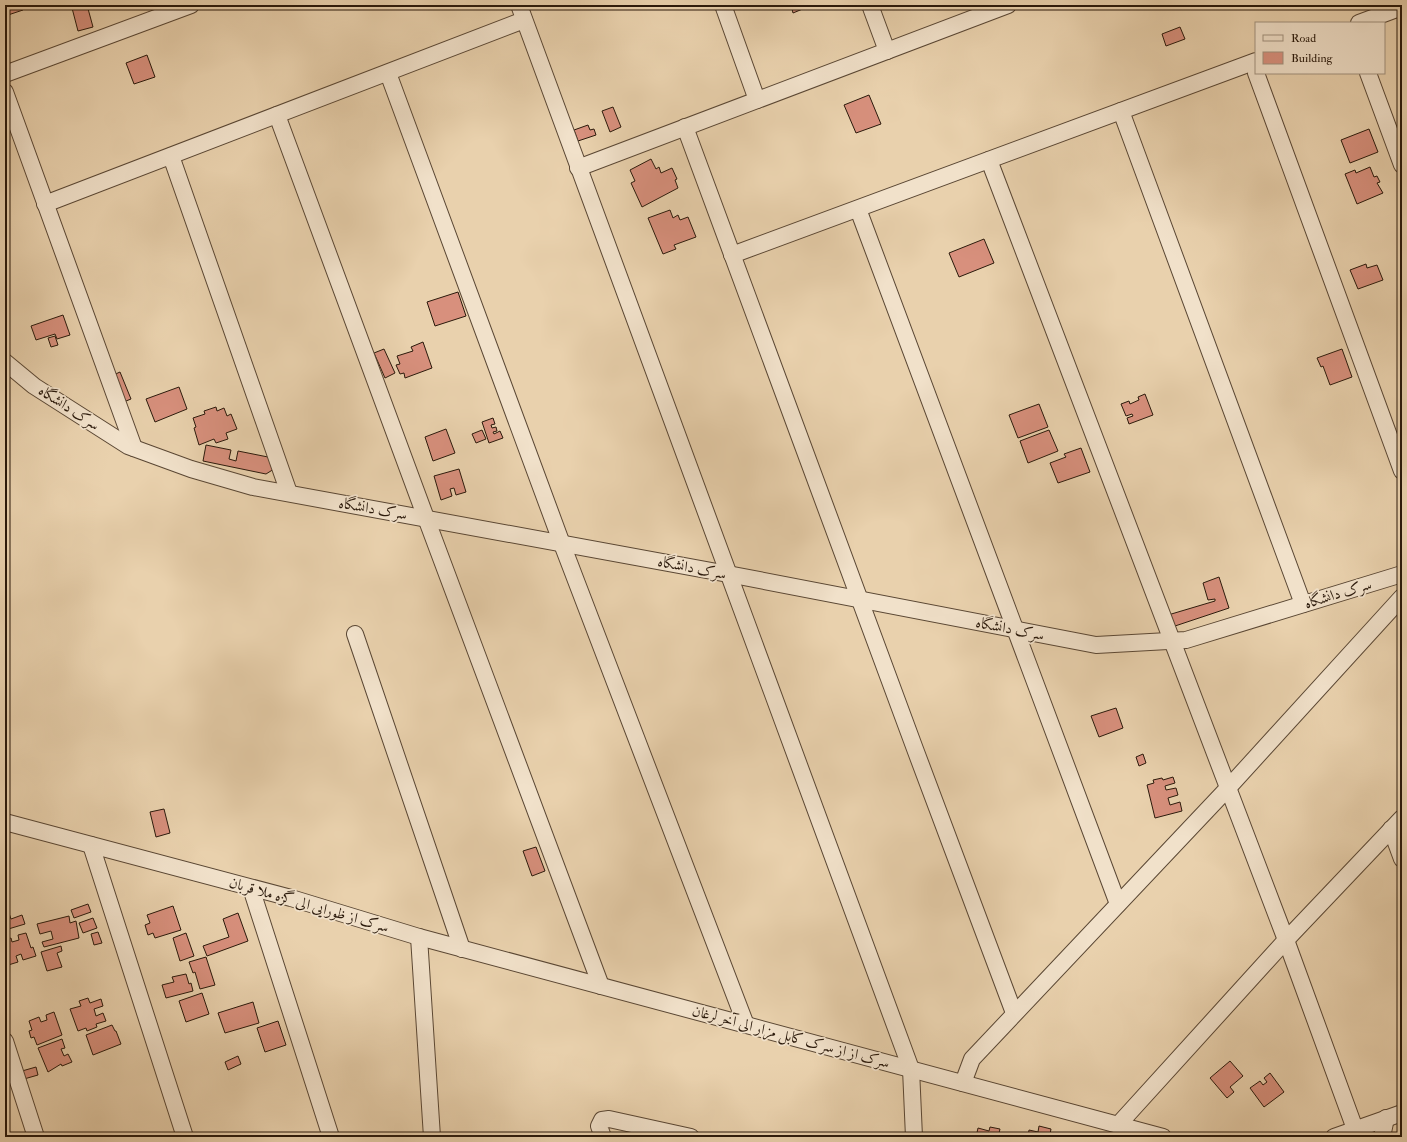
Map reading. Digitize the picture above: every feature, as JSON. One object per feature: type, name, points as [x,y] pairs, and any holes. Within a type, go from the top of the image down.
[{"type":"street","points":[[5,74],[191,5]]},
{"type":"street","points":[[519,5],[911,1069],[914,1137]]},
{"type":"street","points":[[723,5],[757,100]]},
{"type":"street","points":[[870,5],[887,51]]},
{"type":"street","points":[[578,168],[1008,5]]},
{"type":"street","points":[[1362,22],[1402,7]]},
{"type":"street","points":[[46,204],[524,20]]},
{"type":"street","points":[[732,255],[1121,111],[1255,67]]},
{"type":"street","points":[[388,73],[562,544],[746,1025]]},
{"type":"street","points":[[1258,74],[1402,471]]},
{"type":"street","points":[[1368,74],[1402,164]]},
{"type":"street","points":[[5,92],[134,448]]},
{"type":"street","points":[[1121,111],[1304,604]]},
{"type":"street","points":[[277,115],[601,986]]},
{"type":"street","points":[[685,127],[859,600],[1014,1013]]},
{"type":"street","points":[[171,156],[289,493]]},
{"type":"street","points":[[989,160],[1286,940],[1355,1130]]},
{"type":"street","points":[[858,208],[1118,904]]},
{"type":"street","name":"سرک دانشگاه","points":[[5,362],[34,386],[128,446],[191,470],[253,487],[728,574],[1096,645],[1186,640],[1402,574]]},
{"type":"street","points":[[963,1083],[972,1059],[1228,788],[1402,597]]},
{"type":"street","points":[[355,634],[462,949]]},
{"type":"street","name":"سرک از ظورایی الی گزه ملا قربان","points":[[5,822],[291,898],[419,937]]},
{"type":"street","points":[[1118,1125],[1286,940],[1397,823]]},
{"type":"street","points":[[1397,823],[1402,858]]},
{"type":"street","points":[[91,845],[185,1137]]},
{"type":"street","points":[[251,888],[330,1137]]},
{"type":"street","points":[[419,937],[430,1136]]},
{"type":"street","name":"سرک از از سرک کابل مزار الی آخر لرغان","points":[[419,937],[1163,1137]]},
{"type":"street","points":[[5,1042],[36,1137]]},
{"type":"street","points":[[1334,1137],[1402,1113]]},
{"type":"street","points":[[603,1137],[599,1126],[602,1120],[609,1118],[691,1137]]},
{"type":"street","points":[[1382,1137],[1386,1118]]},
{"type":"building","points":[[5,5],[21,5],[23,10],[5,16]]},
{"type":"building","points":[[87,5],[93,27],[78,31],[72,8]]},
{"type":"building","points":[[791,5],[804,5],[805,8],[793,13]]},
{"type":"building","points":[[1180,27],[1185,39],[1166,46],[1162,34]]},
{"type":"building","points":[[147,55],[155,77],[134,84],[126,63]]},
{"type":"building","points":[[869,95],[881,124],[856,133],[844,105]]},
{"type":"building","points":[[613,107],[621,127],[610,132],[602,111]]},
{"type":"building","points":[[588,125],[590,130],[594,129],[596,135],[578,141],[574,130]]},
{"type":"building","points":[[1369,129],[1378,152],[1350,163],[1341,140]]},
{"type":"building","points":[[651,159],[656,169],[659,167],[661,173],[672,168],[677,179],[675,180],[678,188],[642,207],[631,183],[635,181],[630,170]]},
{"type":"building","points":[[1370,167],[1374,177],[1377,176],[1380,182],[1377,183],[1383,193],[1357,204],[1345,174],[1355,170],[1356,173]]},
{"type":"building","points":[[670,210],[673,218],[678,215],[680,220],[688,217],[696,237],[674,245],[676,249],[663,254],[648,218]]},
{"type":"building","points":[[984,239],[994,263],[959,277],[949,253]]},
{"type":"building","points":[[1366,264],[1367,268],[1377,265],[1383,280],[1358,289],[1350,270]]},
{"type":"building","points":[[458,292],[466,316],[435,326],[427,302]]},
{"type":"building","points":[[63,315],[70,335],[57,339],[55,334],[36,340],[31,326]]},
{"type":"building","points":[[55,336],[58,345],[51,347],[48,338]]},
{"type":"building","points":[[423,342],[432,368],[405,378],[404,373],[400,374],[396,365],[400,364],[397,356],[413,351],[411,347]]},
{"type":"building","points":[[384,349],[395,373],[385,378],[374,353]]},
{"type":"building","points":[[1342,349],[1352,377],[1330,385],[1323,366],[1321,367],[1317,358]]},
{"type":"building","points":[[120,372],[131,399],[121,403],[109,377]]},
{"type":"building","points":[[179,387],[187,409],[155,422],[146,399]]},
{"type":"building","points":[[1145,394],[1153,415],[1129,424],[1127,418],[1133,416],[1132,414],[1126,416],[1121,404],[1129,401],[1130,404],[1139,400],[1138,397]]},
{"type":"building","points":[[1039,404],[1048,427],[1018,438],[1009,415]]},
{"type":"building","points":[[216,407],[217,411],[224,408],[227,416],[231,414],[237,429],[226,433],[228,439],[216,443],[214,439],[199,445],[193,418],[205,414],[204,411]]},
{"type":"building","points":[[493,418],[495,424],[491,425],[492,428],[496,427],[497,431],[493,432],[494,434],[500,431],[503,438],[489,443],[482,422]]},
{"type":"building","points":[[446,429],[455,453],[433,461],[425,437]]},
{"type":"building","points":[[482,430],[486,439],[476,443],[472,434]]},
{"type":"building","points":[[1049,430],[1058,451],[1028,463],[1020,441]]},
{"type":"building","points":[[206,445],[231,450],[229,459],[236,461],[238,451],[268,457],[274,469],[266,474],[203,461]]},
{"type":"building","points":[[1081,448],[1090,472],[1058,483],[1050,463],[1066,457],[1064,454]]},
{"type":"building","points":[[459,469],[466,492],[456,495],[454,488],[450,489],[452,496],[441,500],[434,476]]},
{"type":"building","points":[[1219,577],[1229,608],[1172,627],[1168,615],[1215,601],[1215,599],[1208,600],[1203,583]]},
{"type":"building","points":[[1116,708],[1123,728],[1099,737],[1091,716]]},
{"type":"building","points":[[1143,754],[1146,763],[1139,766],[1136,757]]},
{"type":"building","points":[[1173,777],[1175,783],[1165,786],[1166,790],[1176,788],[1178,795],[1168,798],[1170,805],[1180,802],[1182,811],[1155,818],[1147,785],[1154,783],[1153,780],[1162,778],[1163,780]]},
{"type":"building","points":[[164,809],[170,833],[156,837],[150,812]]},
{"type":"building","points":[[536,847],[545,871],[532,876],[523,851]]},
{"type":"building","points":[[88,904],[91,912],[74,918],[71,910]]},
{"type":"building","points":[[173,906],[181,930],[155,938],[153,933],[148,935],[145,925],[150,923],[147,915]]},
{"type":"building","points":[[7,907],[11,919],[22,915],[25,924],[5,930],[5,908]]},
{"type":"building","points":[[238,913],[248,941],[207,956],[203,946],[229,937],[223,919]]},
{"type":"building","points":[[69,916],[70,923],[76,921],[79,938],[44,947],[42,942],[53,939],[51,931],[40,934],[37,924]]},
{"type":"building","points":[[93,918],[97,928],[83,933],[79,923]]},
{"type":"building","points":[[98,932],[102,943],[94,945],[91,934]]},
{"type":"building","points":[[26,933],[31,948],[33,947],[36,956],[23,960],[21,954],[16,956],[18,962],[5,966],[5,940],[11,938],[12,942],[19,940],[18,935]]},
{"type":"building","points":[[186,933],[194,956],[180,961],[173,938]]},
{"type":"building","points":[[61,946],[62,951],[57,953],[62,967],[47,971],[41,952]]},
{"type":"building","points":[[206,957],[215,985],[200,989],[195,972],[193,973],[189,962]]},
{"type":"building","points":[[186,974],[193,991],[166,998],[162,985],[174,982],[172,977]]},
{"type":"building","points":[[202,993],[209,1014],[186,1022],[179,1001]]},
{"type":"building","points":[[88,998],[90,1003],[101,999],[103,1006],[94,1009],[96,1016],[103,1013],[106,1021],[96,1024],[97,1027],[87,1031],[86,1028],[78,1031],[70,1009],[81,1006],[79,1001]]},
{"type":"building","points":[[253,1002],[259,1023],[225,1033],[218,1013]]},
{"type":"building","points":[[54,1012],[62,1035],[37,1045],[34,1037],[31,1038],[29,1031],[32,1030],[29,1021],[39,1017],[41,1022],[47,1020],[46,1015]]},
{"type":"building","points":[[278,1021],[286,1045],[265,1052],[257,1028]]},
{"type":"building","points":[[112,1025],[121,1044],[93,1055],[86,1035]]},
{"type":"building","points":[[62,1039],[65,1048],[61,1049],[64,1056],[68,1054],[72,1062],[62,1066],[61,1064],[48,1072],[38,1048]]},
{"type":"building","points":[[238,1056],[241,1064],[228,1070],[225,1062]]},
{"type":"building","points":[[1230,1061],[1243,1076],[1230,1087],[1234,1092],[1227,1098],[1210,1078]]},
{"type":"building","points":[[36,1067],[38,1075],[24,1079],[22,1071]]},
{"type":"building","points":[[1270,1073],[1284,1092],[1264,1107],[1250,1088],[1260,1081],[1263,1085],[1267,1082],[1264,1078]]},
{"type":"building","points":[[1039,1126],[1051,1129],[1050,1134],[1057,1135],[1056,1137],[1028,1137],[1029,1130],[1038,1132]]},
{"type":"building","points":[[990,1127],[1000,1129],[999,1133],[1009,1137],[976,1137],[978,1128],[989,1131]]}]
